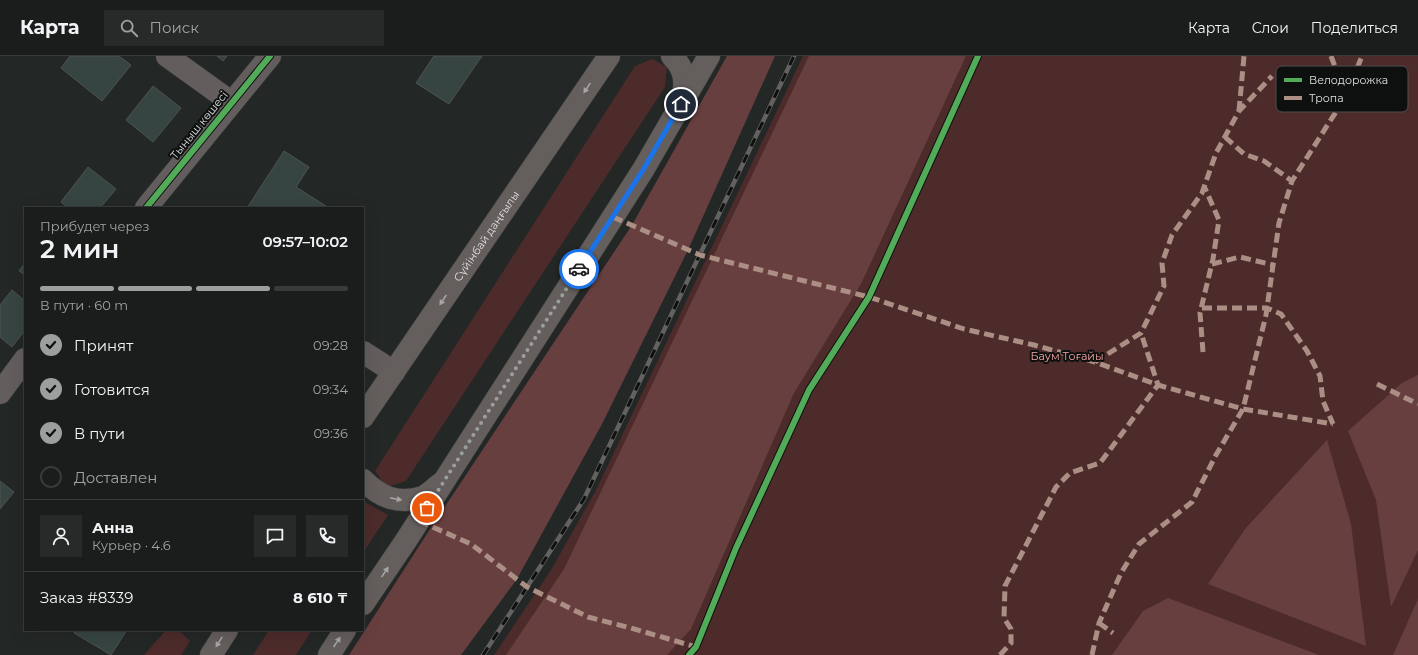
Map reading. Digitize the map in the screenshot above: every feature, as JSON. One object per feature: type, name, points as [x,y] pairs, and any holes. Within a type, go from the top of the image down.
[{"type":"main road","points":[[672,56],[679,63],[685,84],[681,104]]},
{"type":"main road","points":[[364,602],[643,170],[709,56]]},
{"type":"main road","name":"Сүйінбай даңғылы","points":[[364,416],[609,57]]},
{"type":"main road","points":[[364,481],[375,492],[399,501],[423,496],[443,482]]},
{"type":"main road","points":[[211,655],[226,631]]},
{"type":"main road","points":[[328,655],[345,631]]},
{"type":"street","points":[[167,56],[231,102]]},
{"type":"street","name":"Тыныш көшесі","points":[[147,207],[270,56]]},
{"type":"street","points":[[364,353],[394,372]]},
{"type":"street","points":[[0,393],[24,360]]},
{"type":"green space","name":"Баум Тоғайы","points":[[803,56],[1418,56],[1418,655],[494,655],[551,570],[596,490]]},
{"type":"green space","points":[[652,59],[667,67],[665,87],[406,481],[386,487],[375,471],[635,66]]},
{"type":"green space","points":[[364,502],[388,515],[364,551]]},
{"type":"green space","points":[[165,631],[179,631],[190,641],[181,655],[144,655]]},
{"type":"green space","points":[[268,631],[311,631],[296,655],[253,655]]},
{"type":"shaded area","points":[[727,56],[775,56],[688,250],[602,424],[517,579],[461,655],[349,655],[432,526],[632,225]]},
{"type":"shaded area","points":[[809,56],[966,56],[862,282],[794,393],[691,629],[667,655],[506,655],[564,569]]},
{"type":"shaded area","points":[[1418,375],[1418,550],[1391,607],[1376,500],[1348,431],[1402,383]]},
{"type":"shaded area","points":[[1327,440],[1351,524],[1366,646],[1208,584],[1245,529]]},
{"type":"shaded area","points":[[1168,598],[1319,655],[1112,655],[1143,611]]},
{"type":"shaded area","points":[[1418,599],[1418,655],[1393,655]]},
{"type":"building","points":[[70,56],[119,56],[131,65],[102,101],[61,68]]},
{"type":"building","points":[[217,56],[227,56],[223,61]]},
{"type":"building","points":[[434,56],[482,56],[449,104],[416,83]]},
{"type":"building","points":[[153,86],[181,108],[153,142],[126,120]]},
{"type":"building","points":[[284,151],[309,167],[296,187],[327,207],[248,207]]},
{"type":"building","points":[[88,167],[116,189],[101,207],[67,207],[61,202]]},
{"type":"building","points":[[24,264],[24,274],[19,271]]},
{"type":"building","points":[[12,290],[24,300],[24,331],[12,347],[0,337],[0,305]]},
{"type":"building","points":[[0,481],[14,492],[0,509]]},
{"type":"building","points":[[75,631],[126,631],[111,655],[74,633]]},
{"type":"railway","points":[[483,655],[584,499],[794,56]]},
{"type":"marked path","points":[[1239,111],[1244,56]]},
{"type":"marked path","points":[[1331,56],[1335,66]]},
{"type":"marked path","points":[[1358,66],[1362,56]]},
{"type":"marked path","points":[[1095,362],[1141,333],[1164,286],[1162,263],[1172,235],[1202,193],[1216,153],[1239,111],[1272,76]]},
{"type":"marked path","points":[[1092,655],[1099,623],[1121,573],[1139,544],[1192,502],[1216,455],[1243,409],[1266,315],[1279,223],[1292,181],[1336,112]]},
{"type":"marked path","points":[[1225,137],[1244,154],[1264,161],[1292,181]]},
{"type":"marked path","points":[[1203,352],[1200,313],[1213,259],[1219,220],[1204,186]]},
{"type":"marked path","points":[[613,217],[700,255],[869,297],[964,329],[1034,345],[1095,362],[1158,385],[1243,409],[1333,424]]},
{"type":"marked path","points":[[1212,264],[1240,257],[1273,265]]},
{"type":"marked path","points":[[1202,308],[1267,308],[1281,314],[1307,351],[1320,376],[1323,401],[1333,424]]},
{"type":"marked path","points":[[1000,655],[1011,643],[1011,629],[1004,618],[1005,586],[1056,487],[1070,473],[1100,463],[1158,385],[1141,333]]},
{"type":"marked path","points":[[1377,384],[1418,404]]},
{"type":"marked path","points":[[419,521],[471,544],[527,587],[588,617],[696,647]]},
{"type":"marked path","points":[[1099,623],[1113,633]]},
{"type":"cycle path","points":[[147,207],[270,56]]},
{"type":"cycle path","points":[[689,655],[696,647],[736,548],[809,390],[869,297],[978,56]]},
{"type":"way so far","points":[[427,508],[579,269]]},
{"type":"route","points":[[579,269],[643,170],[681,104]]}]
